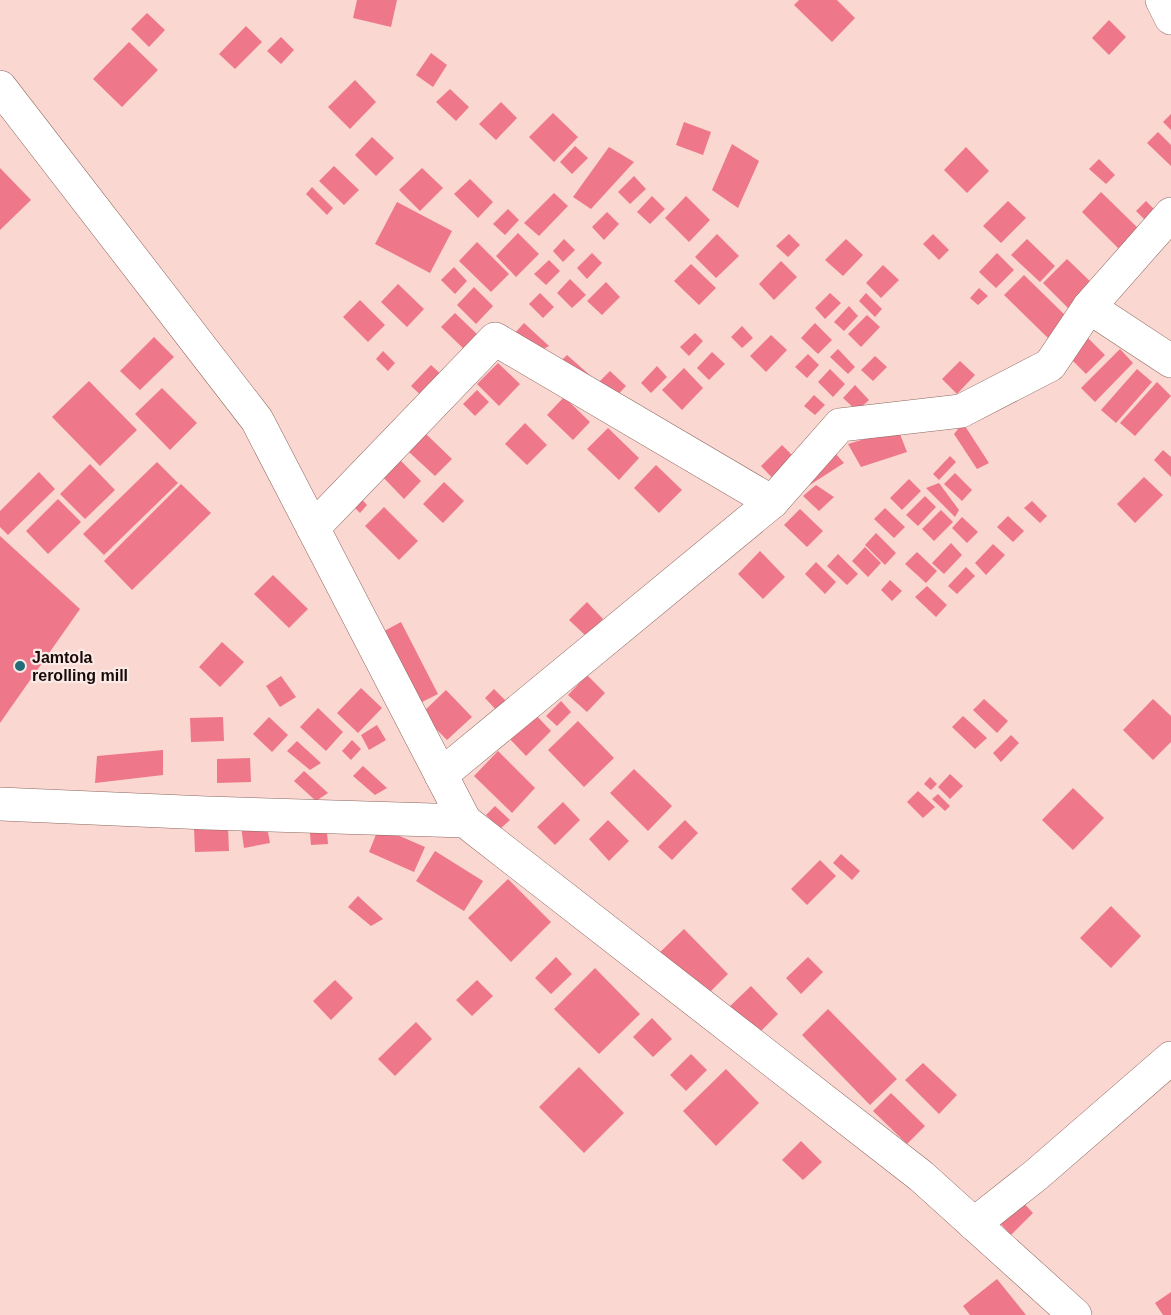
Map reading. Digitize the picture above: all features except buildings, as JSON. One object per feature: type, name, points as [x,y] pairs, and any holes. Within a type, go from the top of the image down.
[{"type":"street","points":[[1162,0],[1171,18]]},
{"type":"street","points":[[0,87],[256,420],[465,821],[921,1176],[1075,1315]]},
{"type":"street","points":[[441,775],[772,502],[840,425],[961,411],[1050,365],[1089,307],[1171,214]]},
{"type":"street","points":[[1089,307],[1171,361]]},
{"type":"street","points":[[313,528],[495,339],[772,502]]},
{"type":"street","points":[[0,804],[465,821]]},
{"type":"street","points":[[974,1224],[1036,1175],[1171,1058]]},
{"type":"place","name":"Jamtola rerolling mill","points":[[20,666]]}]
